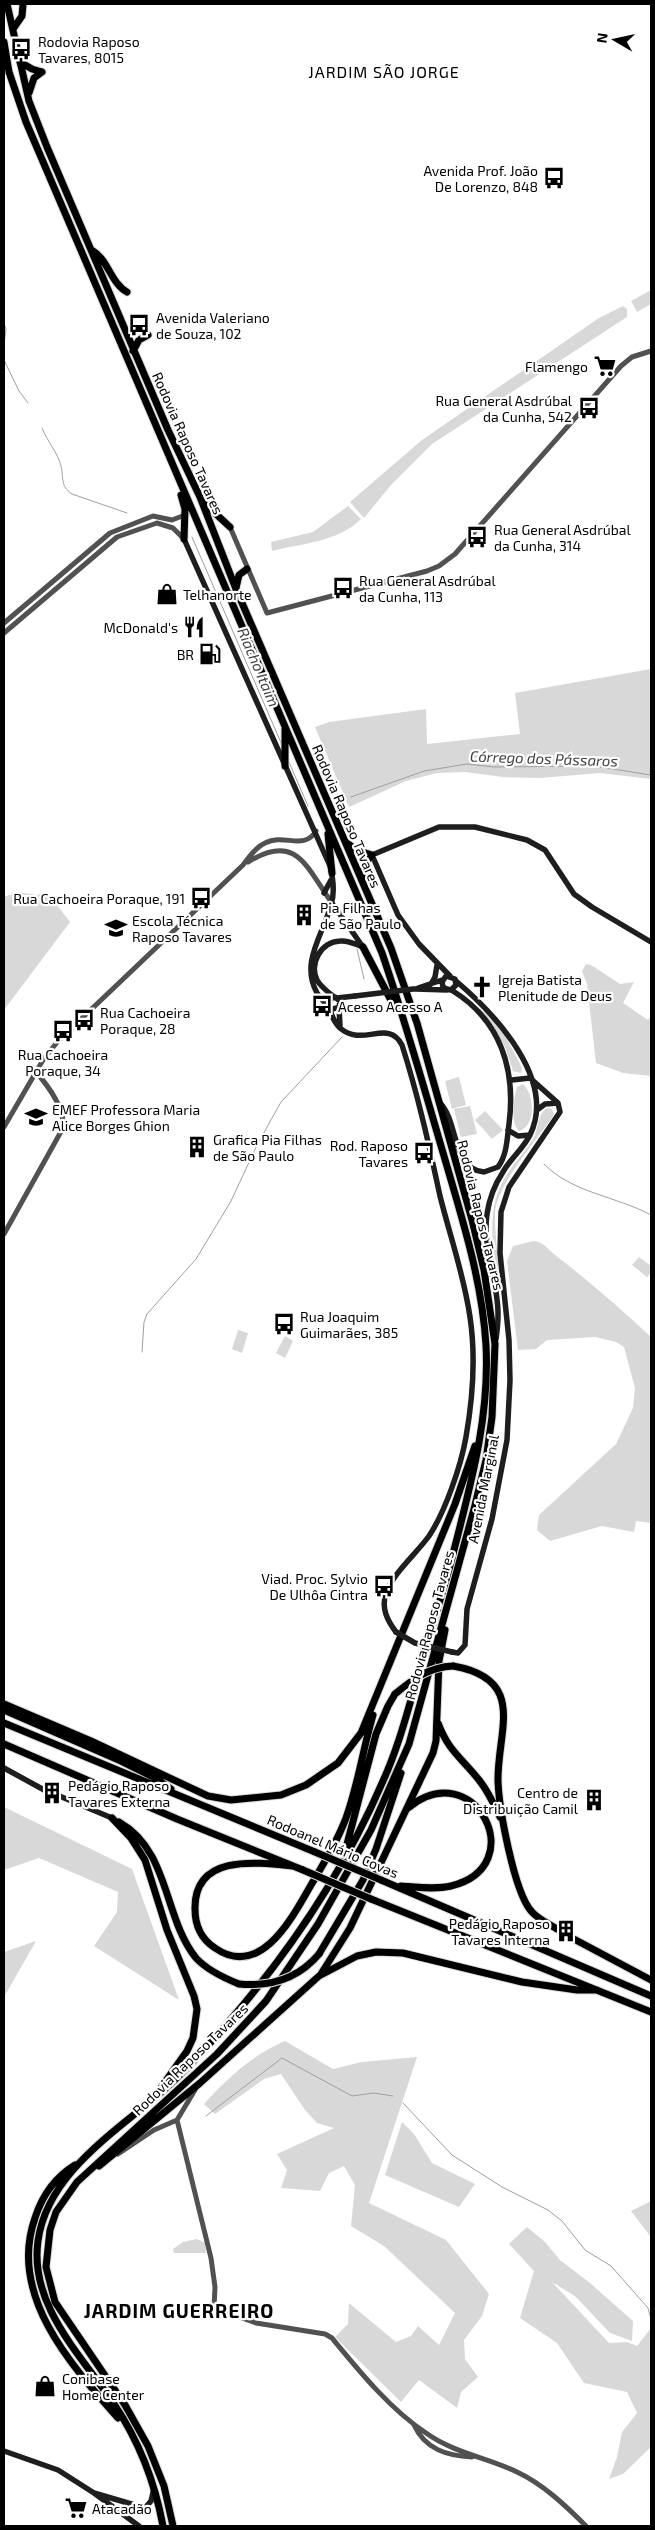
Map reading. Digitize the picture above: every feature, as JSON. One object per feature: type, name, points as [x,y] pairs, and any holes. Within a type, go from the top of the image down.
[{"type":"highway","name":"Rodovia Raposo Tavares","points":[[8,4],[29,101],[134,351],[200,497],[236,589],[399,971],[417,1023],[484,1270],[495,1344],[492,1417],[486,1460],[456,1576],[408,1744],[371,1830],[303,1948],[266,2001],[217,2054],[77,2182],[56,2212],[50,2230],[46,2253],[50,2288],[65,2320],[125,2405],[148,2446],[164,2486],[173,2526]]},
{"type":"highway","points":[[12,29],[22,16],[23,4]]},
{"type":"highway","name":"Rodovia Raposo Tavares","points":[[4,42],[9,72],[26,122],[382,953],[459,1207],[479,1287],[486,1346],[484,1417],[473,1477],[402,1732],[384,1780],[340,1865],[267,1976],[209,2044],[145,2106],[87,2156],[63,2182],[46,2210],[37,2242],[38,2279],[44,2299],[72,2347],[114,2405],[127,2427],[145,2462],[154,2487],[162,2526]]},
{"type":"highway","points":[[20,62],[42,72],[31,83],[29,101]]},
{"type":"highway","points":[[4,63],[9,72]]},
{"type":"highway","points":[[92,251],[98,255],[117,284],[127,292]]},
{"type":"highway","points":[[134,351],[139,340],[148,335]]},
{"type":"highway","points":[[178,476],[176,481],[184,502],[184,539]]},
{"type":"highway","points":[[200,497],[230,527]]},
{"type":"highway","points":[[236,589],[238,575],[247,569]]},
{"type":"highway","points":[[285,724],[285,766]]},
{"type":"highway","points":[[329,831],[332,875]]},
{"type":"highway","points":[[342,838],[356,850],[372,855],[364,867],[363,884]]},
{"type":"highway","points":[[363,947],[384,984],[405,1030]]},
{"type":"highway","points":[[4,1704],[91,1741],[208,1796],[231,1800],[281,1795],[295,1790],[326,1772],[350,1750],[361,1733],[382,1686],[410,1609],[455,1504],[484,1417]]},
{"type":"highway","points":[[319,1976],[350,1928],[433,1753],[437,1720],[436,1700],[439,1661],[456,1576]]},
{"type":"highway","points":[[340,1865],[353,1826],[376,1734],[395,1694],[426,1671],[440,1666],[472,1669],[486,1678],[496,1688],[502,1702],[505,1720],[498,1782],[504,1826],[517,1879],[527,1906],[537,1916],[557,1929]]},
{"type":"highway","points":[[293,1866],[250,1862],[222,1867],[212,1874],[202,1883],[197,1894],[195,1908],[199,1930],[204,1939],[218,1950],[245,1956],[273,1942],[288,1924],[339,1835],[353,1794],[382,1686]]},
{"type":"highway","points":[[4,1710],[157,1778],[177,1794]]},
{"type":"highway","points":[[437,1720],[446,1743],[478,1779],[491,1798],[504,1826]]},
{"type":"highway","name":"Rodoanel Mário Covas","points":[[4,1723],[394,1885],[651,1996]]},
{"type":"highway","points":[[4,1744],[177,1819],[651,2012]]},
{"type":"highway","points":[[112,1818],[140,1837],[151,1854],[181,1928],[197,1958],[210,1970],[239,1984],[271,1984],[289,1978],[305,1968],[319,1954],[363,1880],[396,1790],[408,1744]]},
{"type":"highway","points":[[394,1885],[431,1888],[459,1883],[478,1873],[491,1849],[490,1827],[478,1806],[466,1798],[442,1793],[431,1795],[415,1802],[406,1810]]},
{"type":"highway","points":[[112,1818],[131,1838],[145,1860],[197,2009],[193,2038],[187,2051],[176,2069],[145,2106]]},
{"type":"highway","points":[[572,1938],[651,1980]]},
{"type":"highway","points":[[77,2182],[104,2162],[200,2082],[319,1976],[357,1956],[386,1951],[417,1956],[522,1982],[577,1990],[597,1990]]},
{"type":"main road","points":[[184,539],[316,831],[332,875],[332,903],[309,970],[318,994],[329,1006],[335,1009],[337,1001]]},
{"type":"main road","points":[[495,1344],[498,1317],[489,1251],[488,1212],[503,1171],[530,1135],[536,1110],[530,1078],[511,1038],[419,944],[398,915],[372,855],[439,827],[475,827],[527,840],[545,850],[574,894],[592,907],[651,942]]},
{"type":"main road","points":[[324,893],[332,875]]},
{"type":"main road","points":[[332,903],[363,947]]},
{"type":"main road","points":[[341,1028],[337,1001],[320,984],[316,975],[316,961],[319,953],[329,943],[347,941],[363,947]]},
{"type":"main road","points":[[437,963],[443,979],[442,986],[462,998],[478,1012],[497,1037],[512,1080],[508,1130],[504,1154],[498,1167],[484,1172],[473,1170],[463,1159],[448,1114],[438,1102]]},
{"type":"main road","points":[[431,984],[435,977],[437,963]]},
{"type":"main road","points":[[341,1028],[332,1016],[329,1006],[330,999],[337,1001],[355,996],[414,989],[450,976]]},
{"type":"main road","points":[[414,989],[450,990],[455,986],[456,981]]},
{"type":"main road","points":[[440,991],[462,998]]},
{"type":"main road","name":"Rodovia Raposo Tavares","points":[[341,1028],[357,1037],[389,1033],[396,1037],[402,1045],[422,1113],[470,1316],[473,1346],[472,1396],[464,1446],[457,1469],[430,1534],[396,1577],[386,1593],[385,1610],[388,1622],[396,1632],[415,1643],[455,1652]]},
{"type":"main road","points":[[512,1080],[530,1078],[558,1103]]},
{"type":"main road","points":[[536,1110],[545,1104],[558,1103]]},
{"type":"main road","name":"Avenida Marginal","points":[[455,1652],[465,1645],[467,1609],[492,1519],[507,1440],[510,1404],[509,1340],[500,1253],[501,1212],[509,1186],[558,1116],[558,1103]]},
{"type":"main road","points":[[508,1130],[518,1136],[530,1135]]},
{"type":"main road","points":[[4,1768],[46,1791]]},
{"type":"main road","points":[[57,1795],[112,1818]]},
{"type":"main road","points":[[4,2451],[58,2470],[94,2493],[139,2526]]},
{"type":"main road","points":[[94,2493],[140,2507],[148,2506],[154,2487]]},
{"type":"main road","points":[[116,2510],[127,2504]]},
{"type":"street","points":[[230,527],[267,613],[411,576],[439,566],[455,554],[470,538],[621,366],[632,358],[651,352]]},
{"type":"street","points":[[4,623],[114,531],[153,516],[172,520],[185,515]]},
{"type":"street","points":[[160,516],[162,524]]},
{"type":"street","points":[[4,633],[117,537],[153,524],[162,524],[173,528],[184,539]]},
{"type":"street","points":[[83,555],[87,561]]},
{"type":"street","points":[[4,1127],[36,1072],[62,1037],[264,843],[280,839],[309,840],[316,831]]},
{"type":"street","points":[[243,865],[271,850],[288,852],[301,860],[332,903]]},
{"type":"street","points":[[4,1234],[63,1128],[61,1110],[46,1083],[36,1072]]},
{"type":"street","points":[[104,2162],[154,2130],[178,2120],[200,2082]]},
{"type":"street","points":[[178,2120],[213,2267],[214,2308],[256,2323],[325,2334],[332,2338],[361,2373],[426,2434],[474,2458]]},
{"type":"street","points":[[412,2422],[419,2436],[432,2448],[450,2454],[474,2458],[518,2472],[553,2496],[586,2526]]},
{"type":"shaded area","points":[[651,290],[651,304],[637,312],[631,301]]},
{"type":"shaded area","points":[[623,306],[627,309],[627,317],[432,444],[391,485],[364,518],[350,502],[422,440],[599,318]]},
{"type":"shaded area","points":[[348,506],[361,519],[342,533],[320,541],[272,551],[271,542],[313,532]]},
{"type":"shaded area","points":[[651,669],[651,779],[600,773],[540,778],[503,777],[465,772],[437,773],[406,781],[349,807],[315,727],[329,722],[426,709],[427,744],[520,734],[515,693]]},
{"type":"shaded area","points":[[18,892],[37,895],[47,892],[70,922],[4,1010],[4,897]]},
{"type":"shaded area","points":[[586,964],[591,965],[620,984],[634,982],[623,1003],[648,1020],[651,1016],[651,1076],[623,1073],[596,1063],[587,984],[582,971]]},
{"type":"shaded area","points":[[480,1009],[493,1020],[504,1035],[522,1068],[521,1073],[513,1071],[505,1047]]},
{"type":"shaded area","points":[[459,1077],[466,1105],[452,1109],[445,1081]]},
{"type":"shaded area","points":[[523,1084],[530,1095],[532,1110],[531,1117],[525,1128],[519,1131],[514,1123],[514,1104],[517,1087]]},
{"type":"shaded area","points":[[470,1106],[477,1134],[461,1137],[454,1109]]},
{"type":"shaded area","points":[[547,1108],[552,1109],[554,1115],[513,1171],[496,1206],[497,1282],[492,1228],[495,1201],[506,1176],[533,1139],[541,1114]]},
{"type":"shaded area","points":[[485,1111],[503,1130],[492,1139],[475,1120]]},
{"type":"shaded area","points":[[534,1241],[545,1246],[651,1337],[651,1523],[636,1521],[634,1532],[602,1526],[550,1541],[537,1530],[539,1515],[616,1444],[633,1408],[635,1388],[624,1347],[616,1342],[595,1337],[547,1340],[536,1349],[518,1350],[507,1261],[513,1246]]},
{"type":"shaded area","points":[[639,1257],[651,1266],[651,1273],[647,1277],[632,1265]]},
{"type":"shaded area","points":[[238,1330],[248,1333],[242,1353],[232,1349]]},
{"type":"shaded area","points":[[285,1336],[293,1341],[285,1358],[276,1353]]},
{"type":"shaded area","points":[[4,1807],[132,1869],[179,2000],[94,1946],[117,1912],[118,1892],[39,1858],[4,1870]]},
{"type":"shaded area","points":[[36,1941],[4,1997],[4,1952]]},
{"type":"shaded area","points":[[285,2041],[333,2069],[362,2062],[417,2057],[369,2203],[446,2240],[489,2294],[482,2316],[464,2340],[465,2359],[478,2377],[461,2392],[457,2408],[419,2380],[401,2402],[335,2337],[348,2324],[349,2303],[396,2342],[411,2336],[418,2326],[439,2345],[455,2313],[384,2246],[351,2226],[355,2185],[344,2166],[329,2173],[320,2191],[281,2188],[287,2170],[277,2154],[334,2128],[317,2123],[305,2110],[281,2074],[264,2079],[215,2114],[204,2104],[241,2068],[262,2053]]},
{"type":"shaded area","points":[[402,2122],[414,2134],[432,2163],[475,2184],[459,2207],[385,2175]]},
{"type":"shaded area","points":[[651,2201],[651,2237],[631,2211]]},
{"type":"shaded area","points":[[527,2227],[545,2242],[560,2260],[590,2283],[633,2321],[632,2341],[610,2333],[575,2296],[552,2282],[609,2343],[627,2342],[637,2346],[651,2328],[651,2447],[623,2474],[609,2479],[617,2457],[622,2432],[637,2413],[627,2392],[584,2383],[557,2343],[520,2318],[534,2271],[509,2244]]},
{"type":"shaded area","points":[[197,2239],[205,2243],[206,2253],[174,2253],[173,2249],[183,2242]]},
{"type":"waterway","name":"Riacho Itaim","points":[[4,324],[6,329],[4,344]]},
{"type":"waterway","name":"Riacho Itaim","points":[[4,360],[19,391],[28,403]]},
{"type":"waterway","name":"Riacho Itaim","points":[[42,428],[60,461],[63,482],[68,491],[127,513]]},
{"type":"waterway","name":"Riacho Itaim","points":[[192,537],[282,745]]},
{"type":"waterway","name":"Riacho Itaim","points":[[288,760],[308,806]]},
{"type":"waterway","name":"Córrego dos Pássaros","points":[[351,797],[424,771],[467,764],[494,767],[594,766],[651,775]]},
{"type":"waterway","points":[[357,949],[364,979]]},
{"type":"waterway","points":[[142,1352],[144,1322],[147,1314],[196,1259],[231,1201],[258,1143],[281,1102],[342,1037]]},
{"type":"waterway","name":"Riacho Itaim","points":[[544,1164],[568,1182],[651,1215]]},
{"type":"waterway","points":[[206,2116],[282,2058],[352,2096],[374,2093],[393,2096]]},
{"type":"waterway","points":[[403,2103],[452,2155],[502,2187],[548,2210],[562,2221],[585,2250],[611,2266],[648,2308],[651,2319]]},
{"type":"tunnel","points":[[46,1791],[57,1795]]},
{"type":"tunnel","points":[[557,1929],[572,1938]]},
{"type":"place","name":"Rodovia Raposo Tavares, 8015","points":[[21,49]]},
{"type":"place","name":"Avenida Prof. João De Lorenzo, 848","points":[[554,178]]},
{"type":"place","name":"Avenida Valeriano de Souza, 102","points":[[139,325]]},
{"type":"place","name":"Flamengo","points":[[605,366]]},
{"type":"place","name":"Rua General Asdrúbal da Cunha, 542","points":[[589,408]]},
{"type":"place","name":"Rua General Asdrúbal da Cunha, 314","points":[[477,537]]},
{"type":"place","name":"Rua General Asdrúbal da Cunha, 113","points":[[343,588]]},
{"type":"place","name":"Telhanorte","points":[[167,594]]},
{"type":"place","name":"McDonald's","points":[[194,627]]},
{"type":"place","name":"BR","points":[[210,654]]},
{"type":"place","name":"Rua Cachoeira Poraque, 191","points":[[201,898]]},
{"type":"place","name":"Pia Filhas de São Paulo","points":[[304,915]]},
{"type":"place","name":"Escola Técnica Raposo Tavares","points":[[116,928]]},
{"type":"place","name":"Igreja Batista Plenitude de Deus","points":[[482,987]]},
{"type":"place","name":"Acesso Acesso A","points":[[322,1006]]},
{"type":"place","name":"Rua Cachoeira Poraque, 28","points":[[84,1020]]},
{"type":"place","name":"Rua Cachoeira Poraque, 34","points":[[63,1031]]},
{"type":"place","name":"EMEF Professora Maria Alice Borges Ghion","points":[[36,1117]]},
{"type":"place","name":"Grafica Pia Filhas de São Paulo","points":[[197,1147]]},
{"type":"place","name":"Rod. Raposo Tavares","points":[[424,1153]]},
{"type":"place","name":"Rua Joaquim Guimarães, 385","points":[[284,1324]]},
{"type":"place","name":"Viad. Proc. Sylvio De Ulhôa Cintra","points":[[384,1586]]},
{"type":"place","name":"Pedágio Raposo Tavares Externa","points":[[52,1793]]},
{"type":"place","name":"Centro de Distribuição Camil","points":[[594,1800]]},
{"type":"place","name":"Pedágio Raposo Tavares Interna","points":[[566,1931]]},
{"type":"place","name":"Conibase Home Center","points":[[45,2386]]},
{"type":"place","name":"Atacadão","points":[[76,2508]]},
{"type":"district","name":"JARDIM SÃO JORGE","points":[[384,71]]},
{"type":"district","name":"JARDIM GUERREIRO","points":[[179,2310]]}]
